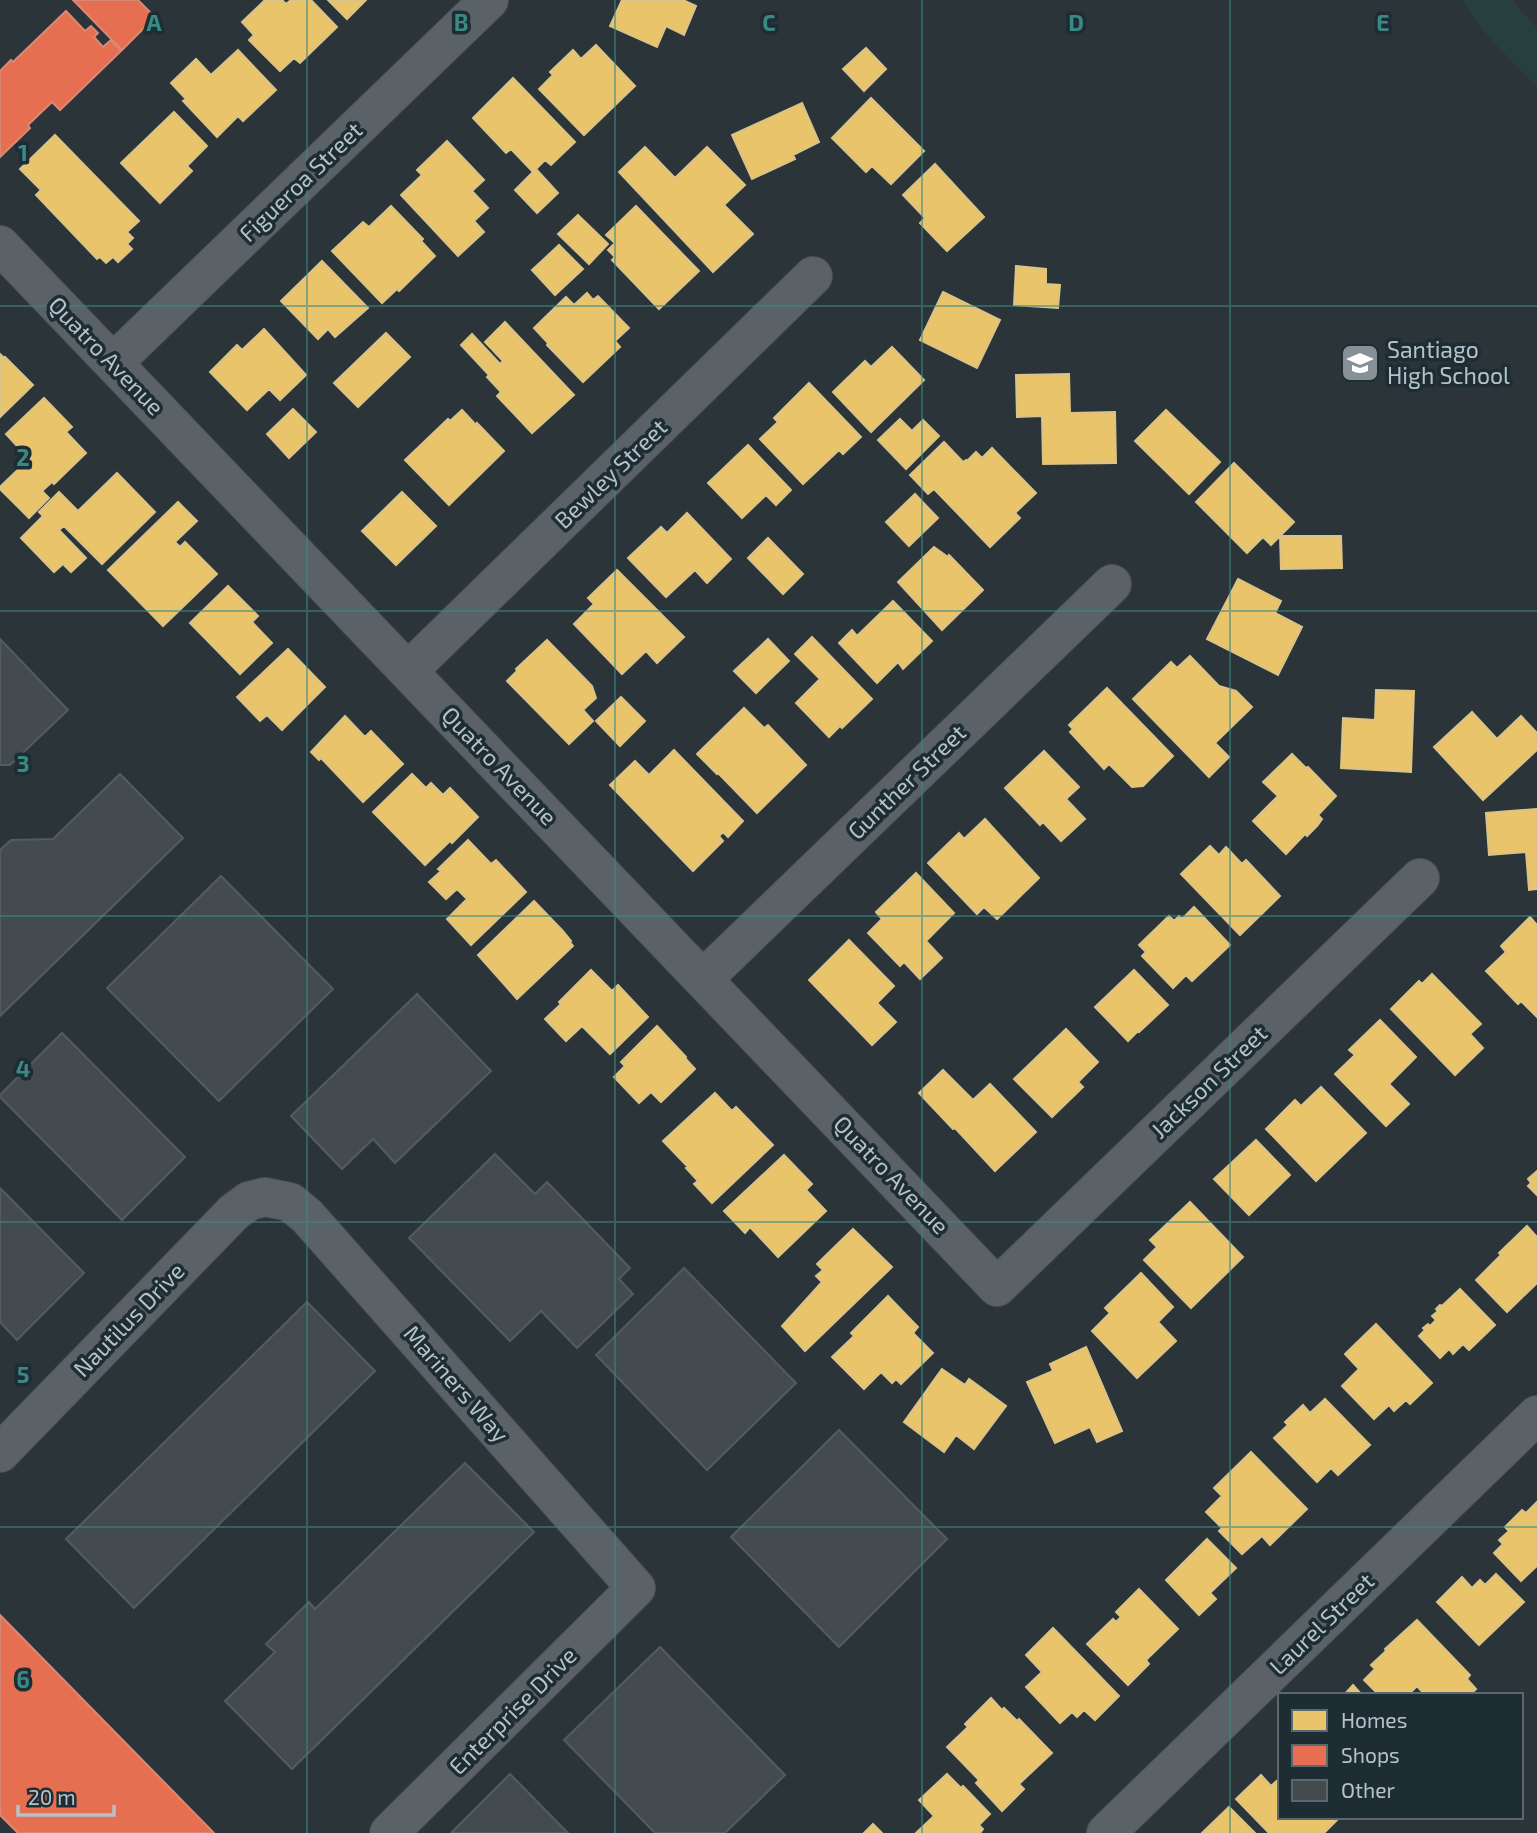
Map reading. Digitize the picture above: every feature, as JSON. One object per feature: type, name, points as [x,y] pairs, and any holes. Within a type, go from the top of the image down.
[{"type":"street","name":"Figueroa Street","points":[[113,363],[489,0]]},
{"type":"street","name":"Quatro Avenue","points":[[0,245],[997,1287]]},
{"type":"street","name":"Bewley Street","points":[[408,671],[813,276]]},
{"type":"street","name":"Gunther Street","points":[[703,979],[1112,584]]},
{"type":"street","name":"Jackson Street","points":[[997,1287],[1420,878]]},
{"type":"street","name":"Nautilus Drive","points":[[0,1453],[234,1212],[249,1201],[265,1197]]},
{"type":"street","name":"Mariners Way","points":[[265,1197],[290,1202],[307,1216],[636,1588]]},
{"type":"street","name":"Laurel Street","points":[[1106,1833],[1537,1415]]},
{"type":"street","name":"Enterprise Drive","points":[[389,1833],[636,1588]]},
{"type":"green space","points":[[1463,0],[1512,0],[1537,28],[1537,86],[1487,35]]},
{"type":"building: Homes","points":[[265,0],[282,0],[286,4],[291,0],[311,0],[337,27],[300,63],[294,58],[280,71],[249,40],[254,35],[242,22]]},
{"type":"building: Homes","points":[[328,0],[366,0],[347,19]]},
{"type":"building: Homes","points":[[622,0],[683,0],[696,6],[684,35],[666,26],[657,47],[610,26]]},
{"type":"building: Homes","points":[[596,45],[635,86],[584,135],[539,89],[553,75],[550,72],[573,50],[581,59]]},
{"type":"building: Homes","points":[[866,48],[886,69],[864,91],[843,69]]},
{"type":"building: Homes","points":[[238,50],[276,90],[243,121],[238,116],[217,137],[183,101],[186,99],[171,83],[196,59],[211,75]]},
{"type":"building: Homes","points":[[513,78],[575,142],[551,165],[545,160],[536,169],[558,193],[537,213],[515,190],[533,172],[511,149],[506,153],[473,118]]},
{"type":"building: Homes","points":[[871,98],[924,151],[891,184],[872,166],[866,172],[832,138]]},
{"type":"building: Homes","points":[[802,103],[819,142],[793,155],[795,159],[752,179],[732,135]]},
{"type":"building: Homes","points":[[174,112],[207,146],[187,166],[192,171],[160,203],[121,163]]},
{"type":"building: Homes","points":[[55,135],[139,221],[127,232],[133,238],[127,244],[132,249],[118,262],[113,257],[106,263],[100,257],[97,259],[36,195],[41,190],[20,169]]},
{"type":"building: Homes","points":[[447,141],[484,180],[472,191],[488,208],[474,221],[484,232],[458,256],[401,195],[422,175],[417,170]]},
{"type":"building: Homes","points":[[645,147],[675,178],[707,147],[745,185],[724,205],[753,234],[713,272],[619,172]]},
{"type":"building: Homes","points":[[935,164],[984,217],[947,251],[920,223],[925,218],[903,195]]},
{"type":"building: Homes","points":[[391,206],[423,239],[421,241],[435,256],[399,291],[397,289],[382,303],[332,251],[363,222],[369,227]]},
{"type":"building: Homes","points":[[636,206],[699,271],[659,309],[612,260],[615,257],[608,250],[615,243],[606,235]]},
{"type":"building: Homes","points":[[578,215],[608,244],[589,264],[558,234]]},
{"type":"building: Homes","points":[[559,245],[583,269],[555,295],[532,270]]},
{"type":"building: Homes","points":[[322,261],[368,308],[335,337],[328,329],[318,339],[281,301]]},
{"type":"building: Homes","points":[[1016,266],[1046,269],[1046,284],[1060,285],[1058,308],[1014,305]]},
{"type":"building: Homes","points":[[943,292],[1000,320],[977,368],[920,340]]},
{"type":"building: Homes","points":[[587,293],[593,300],[598,296],[629,328],[615,341],[620,347],[583,382],[534,328],[566,297],[574,305]]},
{"type":"building: Homes","points":[[505,322],[574,395],[532,433],[497,396],[501,392],[487,377],[489,375],[461,345],[472,334],[500,364],[503,361],[485,342]]},
{"type":"building: Homes","points":[[264,329],[306,375],[280,400],[269,389],[247,410],[210,372],[237,345],[242,350]]},
{"type":"building: Homes","points":[[386,333],[410,357],[358,407],[334,383]]},
{"type":"building: Homes","points":[[892,347],[924,380],[871,432],[833,392],[865,361],[871,367]]},
{"type":"building: Homes","points":[[0,354],[33,385],[0,417]]},
{"type":"building: Homes","points":[[1069,374],[1070,413],[1115,412],[1116,463],[1043,464],[1042,416],[1017,417],[1016,375]]},
{"type":"building: Homes","points":[[809,383],[861,437],[843,454],[839,450],[803,484],[760,439],[778,422],[774,418]]},
{"type":"building: Homes","points":[[44,398],[72,427],[66,432],[86,453],[54,484],[52,482],[42,491],[49,498],[29,518],[0,489],[29,459],[6,434]]},
{"type":"building: Homes","points":[[293,409],[316,432],[289,458],[267,434]]},
{"type":"building: Homes","points":[[462,410],[504,451],[449,505],[405,460],[448,419],[450,421]]},
{"type":"building: Homes","points":[[1166,410],[1220,462],[1189,494],[1135,441]]},
{"type":"building: Homes","points":[[900,419],[912,431],[923,420],[939,436],[906,469],[878,440]]},
{"type":"building: Homes","points":[[944,442],[963,462],[976,452],[982,458],[992,448],[1036,493],[1015,513],[1020,518],[990,547],[934,489],[928,494],[910,475]]},
{"type":"building: Homes","points":[[748,445],[791,490],[776,505],[766,495],[742,518],[708,483]]},
{"type":"building: Homes","points":[[1234,463],[1294,522],[1271,545],[1263,537],[1247,553],[1196,502]]},
{"type":"building: Homes","points":[[117,473],[155,512],[102,564],[64,526],[59,530],[86,558],[71,572],[63,564],[54,572],[21,538],[43,516],[39,512],[59,492],[78,511]]},
{"type":"building: Homes","points":[[402,492],[436,526],[396,565],[362,531]]},
{"type":"building: Homes","points":[[915,494],[938,518],[909,546],[886,522]]},
{"type":"building: Homes","points":[[178,502],[197,521],[175,542],[180,547],[185,542],[217,574],[163,626],[108,570]]},
{"type":"building: Homes","points":[[687,513],[731,559],[707,583],[695,570],[666,597],[628,558],[661,527],[667,533]]},
{"type":"building: Homes","points":[[1280,536],[1341,536],[1342,568],[1281,569]]},
{"type":"building: Homes","points":[[768,538],[803,574],[783,594],[748,558]]},
{"type":"building: Homes","points":[[934,547],[948,557],[949,555],[983,590],[942,630],[898,582]]},
{"type":"building: Homes","points":[[617,570],[684,637],[657,663],[646,651],[622,674],[574,624],[594,604],[588,598]]},
{"type":"building: Homes","points":[[1238,579],[1281,601],[1275,613],[1302,627],[1278,675],[1207,639]]},
{"type":"building: Homes","points":[[228,586],[258,616],[252,622],[272,643],[240,674],[190,623]]},
{"type":"building: Homes","points":[[893,601],[932,641],[903,669],[898,662],[877,683],[839,643],[852,630],[857,636]]},
{"type":"building: Homes","points":[[812,637],[872,699],[829,737],[796,703],[820,679],[795,654]]},
{"type":"building: Homes","points":[[768,639],[789,661],[756,693],[734,671]]},
{"type":"building: Homes","points":[[547,640],[592,686],[596,698],[583,710],[593,721],[569,744],[507,681]]},
{"type":"building: Homes","points":[[288,649],[325,687],[282,730],[267,715],[260,721],[237,697]]},
{"type":"building: Homes","points":[[1190,656],[1219,686],[1236,691],[1252,707],[1215,743],[1229,757],[1209,777],[1133,699],[1171,662],[1177,668]]},
{"type":"building: Homes","points":[[1107,688],[1173,756],[1143,786],[1132,787],[1109,764],[1104,769],[1070,732],[1073,729],[1069,725]]},
{"type":"building: Homes","points":[[1376,690],[1414,691],[1411,772],[1341,768],[1343,718],[1375,720]]},
{"type":"building: Homes","points":[[621,697],[645,721],[620,746],[596,721]]},
{"type":"building: Homes","points":[[744,708],[764,728],[768,725],[806,765],[757,813],[697,754]]},
{"type":"building: Homes","points":[[1472,712],[1497,739],[1521,716],[1537,733],[1537,750],[1483,800],[1434,747]]},
{"type":"building: Homes","points":[[345,716],[365,737],[371,731],[403,764],[363,802],[321,758],[319,760],[311,752]]},
{"type":"building: Homes","points":[[674,750],[743,821],[728,837],[723,832],[719,836],[723,841],[693,871],[610,785],[635,761],[649,775]]},
{"type":"building: Homes","points":[[1044,751],[1079,787],[1066,799],[1085,819],[1061,841],[1043,822],[1040,825],[1005,788]]},
{"type":"building: Homes","points":[[1292,754],[1336,796],[1318,815],[1322,819],[1317,826],[1307,836],[1305,834],[1286,854],[1253,821],[1278,796],[1263,782]]},
{"type":"building: Homes","points":[[412,774],[426,788],[431,783],[443,795],[450,788],[478,817],[425,865],[373,812]]},
{"type":"building: Homes","points":[[1537,809],[1537,889],[1529,890],[1526,852],[1489,855],[1486,813]]},
{"type":"building: Homes","points":[[985,819],[1039,878],[997,919],[984,907],[977,914],[928,863],[959,833],[964,839]]},
{"type":"building: Homes","points":[[468,840],[491,864],[496,860],[526,892],[471,945],[447,919],[467,899],[457,889],[446,899],[429,882],[441,871],[438,869]]},
{"type":"building: Homes","points":[[1210,846],[1219,855],[1226,847],[1242,864],[1246,860],[1280,896],[1240,935],[1181,874]]},
{"type":"building: Homes","points":[[916,873],[954,913],[926,941],[942,958],[920,979],[904,962],[900,966],[868,933],[882,919],[876,912]]},
{"type":"building: Homes","points":[[534,901],[562,930],[573,946],[517,999],[478,955]]},
{"type":"building: Homes","points":[[1194,907],[1230,945],[1192,981],[1186,975],[1173,988],[1142,956],[1146,952],[1139,945],[1169,916],[1174,921],[1179,916],[1182,919]]},
{"type":"building: Homes","points":[[1530,917],[1537,925],[1537,1017],[1521,1001],[1518,1004],[1486,971],[1506,952],[1501,946]]},
{"type":"building: Homes","points":[[849,940],[894,986],[877,1003],[896,1022],[872,1045],[809,980]]},
{"type":"building: Homes","points":[[591,970],[612,991],[618,985],[648,1017],[610,1054],[582,1026],[566,1041],[545,1019]]},
{"type":"building: Homes","points":[[1134,970],[1168,1005],[1128,1041],[1095,1007]]},
{"type":"building: Homes","points":[[1432,974],[1481,1024],[1470,1034],[1483,1048],[1455,1075],[1391,1009],[1419,981],[1422,984]]},
{"type":"building: Homes","points":[[1380,1020],[1416,1057],[1389,1084],[1409,1104],[1386,1126],[1335,1074],[1355,1055],[1349,1050]]},
{"type":"building: Homes","points":[[657,1026],[695,1069],[661,1102],[651,1092],[639,1103],[614,1077],[625,1066],[621,1062]]},
{"type":"building: Homes","points":[[1066,1029],[1098,1062],[1078,1082],[1083,1087],[1052,1117],[1014,1079]]},
{"type":"building: Homes","points":[[943,1070],[973,1100],[990,1084],[1036,1132],[995,1171],[919,1093]]},
{"type":"building: Homes","points":[[1321,1087],[1366,1133],[1316,1181],[1266,1129],[1295,1100],[1301,1106]]},
{"type":"building: Homes","points":[[715,1093],[732,1111],[736,1107],[773,1145],[712,1203],[694,1184],[698,1181],[686,1168],[688,1167],[663,1141]]},
{"type":"building: Homes","points":[[1256,1140],[1290,1175],[1249,1215],[1214,1179]]},
{"type":"building: Homes","points":[[784,1155],[812,1184],[806,1190],[826,1211],[778,1257],[750,1227],[745,1233],[724,1211]]},
{"type":"building: Homes","points":[[1537,1171],[1537,1195],[1528,1186],[1531,1183],[1528,1179]]},
{"type":"building: Homes","points":[[1190,1202],[1243,1257],[1191,1308],[1144,1260],[1157,1247],[1150,1240]]},
{"type":"building: Homes","points":[[1527,1226],[1537,1237],[1537,1283],[1507,1312],[1476,1280]]},
{"type":"building: Homes","points":[[853,1229],[892,1267],[805,1351],[782,1326],[822,1282],[816,1276],[823,1270],[817,1264]]},
{"type":"building: Homes","points":[[1141,1273],[1173,1307],[1158,1322],[1176,1341],[1137,1378],[1092,1331],[1110,1313],[1105,1308]]},
{"type":"building: Homes","points":[[1460,1289],[1495,1325],[1469,1350],[1463,1344],[1453,1354],[1449,1349],[1440,1358],[1419,1336],[1425,1330],[1423,1328],[1436,1320],[1432,1316],[1438,1311],[1436,1309]]},
{"type":"building: Homes","points":[[888,1296],[918,1327],[913,1333],[933,1353],[901,1384],[896,1379],[892,1383],[881,1372],[864,1389],[832,1357],[854,1336],[851,1333]]},
{"type":"building: Homes","points":[[1376,1324],[1432,1383],[1410,1404],[1406,1400],[1394,1411],[1389,1405],[1374,1419],[1342,1386],[1359,1369],[1345,1354]]},
{"type":"building: Homes","points":[[1086,1347],[1122,1431],[1097,1442],[1090,1427],[1055,1443],[1027,1382],[1053,1371],[1050,1364]]},
{"type":"building: Homes","points":[[942,1369],[965,1385],[969,1379],[1006,1406],[974,1449],[956,1435],[944,1452],[904,1422]]},
{"type":"building: Homes","points":[[1325,1399],[1370,1445],[1338,1475],[1331,1468],[1317,1482],[1274,1438],[1288,1425],[1285,1422],[1303,1405],[1310,1413]]},
{"type":"building: Homes","points":[[1251,1452],[1307,1509],[1270,1545],[1262,1536],[1242,1554],[1219,1531],[1222,1528],[1206,1512],[1222,1496],[1214,1488]]},
{"type":"building: Homes","points":[[1537,1502],[1537,1566],[1521,1581],[1494,1553],[1503,1544],[1499,1540],[1509,1531],[1505,1527],[1522,1510],[1526,1513]]},
{"type":"building: Homes","points":[[1207,1539],[1236,1568],[1210,1593],[1216,1599],[1199,1615],[1166,1580]]},
{"type":"building: Homes","points":[[1496,1574],[1524,1602],[1479,1645],[1437,1602],[1462,1577],[1472,1588],[1480,1580],[1485,1585]]},
{"type":"building: Homes","points":[[1139,1589],[1178,1629],[1146,1660],[1149,1664],[1128,1685],[1087,1644],[1113,1619],[1116,1622],[1121,1617],[1116,1612]]},
{"type":"building: Homes","points":[[1417,1620],[1470,1675],[1467,1679],[1476,1689],[1472,1693],[1423,1693],[1417,1686],[1410,1693],[1377,1693],[1364,1680],[1375,1669],[1371,1665]]},
{"type":"building: Homes","points":[[1053,1628],[1119,1696],[1095,1720],[1084,1710],[1077,1717],[1072,1712],[1060,1723],[1026,1687],[1042,1672],[1026,1655]]},
{"type":"building: Homes","points":[[1353,1685],[1360,1693],[1346,1693]]},
{"type":"building: Homes","points":[[991,1698],[1002,1710],[1004,1708],[1017,1721],[1019,1719],[1052,1753],[1019,1784],[1024,1789],[1002,1811],[976,1783],[979,1780],[947,1747],[968,1727],[965,1724]]},
{"type":"building: Homes","points":[[947,1774],[961,1788],[963,1786],[990,1814],[979,1825],[983,1829],[980,1833],[916,1833],[934,1816],[919,1800]]},
{"type":"building: Homes","points":[[1261,1775],[1271,1786],[1278,1780],[1278,1819],[1338,1819],[1324,1833],[1269,1833],[1236,1799]]},
{"type":"building: Homes","points":[[1229,1807],[1255,1833],[1202,1833]]},
{"type":"building: Homes","points":[[873,1824],[882,1833],[864,1833]]},
{"type":"building: Shops","points":[[73,0],[138,0],[155,17],[122,50]]},
{"type":"building: Shops","points":[[66,11],[85,31],[91,26],[98,33],[94,37],[103,47],[111,40],[121,51],[60,110],[52,102],[0,157],[0,71]]},
{"type":"building: Shops","points":[[0,1615],[214,1833],[18,1833],[0,1815]]},
{"type":"building: Other","points":[[0,639],[68,710],[10,765],[0,765]]},
{"type":"building: Other","points":[[120,774],[183,838],[0,1016],[0,850],[11,840],[53,839]]},
{"type":"building: Other","points":[[221,876],[333,989],[219,1101],[107,988]]},
{"type":"building: Other","points":[[417,994],[491,1071],[395,1163],[373,1139],[342,1169],[291,1116]]},
{"type":"building: Other","points":[[62,1033],[185,1157],[122,1220],[0,1097]]},
{"type":"building: Other","points":[[495,1154],[535,1194],[547,1182],[630,1268],[619,1279],[633,1294],[577,1348],[541,1311],[510,1341],[409,1238]]},
{"type":"building: Other","points":[[0,1188],[84,1273],[17,1340],[0,1322]]},
{"type":"building: Other","points":[[684,1268],[796,1383],[707,1470],[596,1355]]},
{"type":"building: Other","points":[[307,1302],[375,1371],[134,1608],[66,1539]]},
{"type":"building: Other","points":[[839,1430],[947,1539],[839,1647],[731,1537]]},
{"type":"building: Other","points":[[465,1463],[534,1532],[292,1769],[225,1701],[275,1652],[266,1644],[309,1602],[315,1609]]},
{"type":"building: Other","points":[[660,1647],[785,1775],[725,1833],[655,1833],[564,1740]]},
{"type":"building: Other","points":[[510,1774],[568,1833],[451,1833]]},
{"type":"place","name":"Santiago High School","points":[[1360,363]]}]
